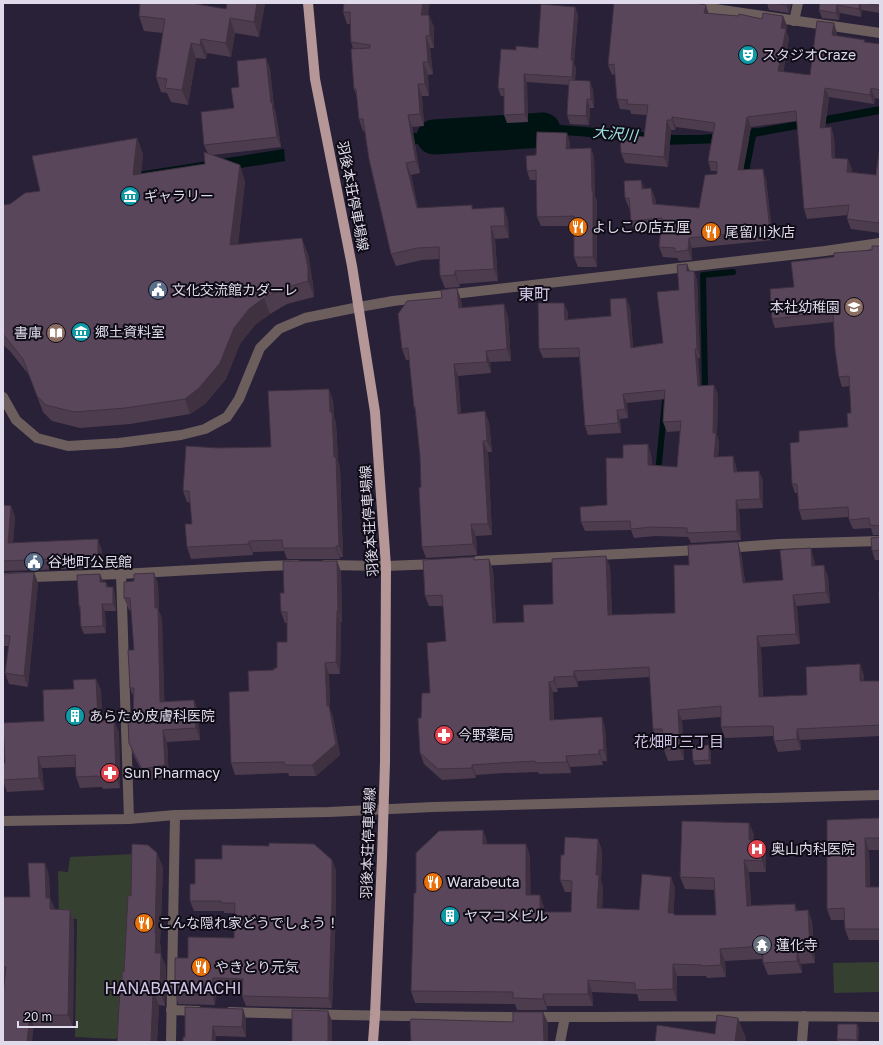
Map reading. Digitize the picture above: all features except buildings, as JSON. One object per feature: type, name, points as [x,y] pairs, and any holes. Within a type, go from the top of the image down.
[{"type":"main road","name":"羽後本荘停車場線","points":[[308,3],[315,79],[359,307],[376,412],[386,566],[385,762],[375,1015],[372,1042]]},
{"type":"street","points":[[674,3],[880,33]]},
{"type":"street","points":[[794,21],[798,3]]},
{"type":"street","points":[[3,398],[16,420],[37,438],[68,446],[119,443],[181,435],[205,429],[227,417],[239,399],[260,348],[279,329],[305,318],[393,301],[825,251],[880,243]]},
{"type":"street","points":[[465,562],[714,549],[779,544],[880,541]]},
{"type":"street","points":[[3,578],[122,574],[266,566],[386,566],[450,563]]},
{"type":"street","points":[[122,574],[129,819]]},
{"type":"street","points":[[3,822],[129,819],[175,815],[382,811],[441,807],[880,795]]},
{"type":"street","points":[[170,1042],[175,815]]},
{"type":"street","points":[[171,1010],[345,1016],[880,1017]]},
{"type":"street","points":[[802,1042],[804,1016]]},
{"type":"street","points":[[560,1042],[565,1017]]},
{"type":"green space","points":[[135,854],[119,1035],[115,1039],[75,1037],[77,919],[59,918],[58,871],[68,872],[70,857]]},
{"type":"green space","points":[[880,962],[880,992],[834,993],[833,963]]},
{"type":"water","points":[[880,106],[880,114],[721,143],[664,145],[579,136],[542,134],[496,138],[495,127],[551,124],[674,135],[701,135],[748,130]]},
{"type":"water","points":[[481,129],[482,140],[369,147],[367,136]]},
{"type":"water","points":[[284,149],[285,161],[127,186],[125,174]]},
{"type":"waterway","name":"大沢川","points":[[434,137],[543,130]]},
{"type":"waterway","points":[[745,177],[754,131]]},
{"type":"waterway","points":[[699,388],[705,388],[703,275],[733,272]]},
{"type":"waterway","points":[[658,473],[665,402]]},
{"type":"place","name":"スタジオCraze","points":[[748,55]]},
{"type":"place","name":"ギャラリー","points":[[130,196]]},
{"type":"place","name":"よしこの店五厘","points":[[578,227]]},
{"type":"place","name":"尾留川氷店","points":[[711,232]]},
{"type":"place","name":"文化交流館カダーレ","points":[[158,290]]},
{"type":"place","name":"本社幼稚園","points":[[854,307]]},
{"type":"place","name":"郷土資料室","points":[[81,332]]},
{"type":"place","name":"書庫","points":[[56,333]]},
{"type":"place","name":"谷地町公民館","points":[[34,562]]},
{"type":"place","name":"あらため皮膚科医院","points":[[75,716]]},
{"type":"place","name":"今野薬局","points":[[444,735]]},
{"type":"place","name":"Sun Pharmacy","points":[[110,773]]},
{"type":"place","name":"奥山内科医院","points":[[757,849]]},
{"type":"place","name":"Warabeuta","points":[[433,882]]},
{"type":"place","name":"ヤマコメビル","points":[[450,916]]},
{"type":"place","name":"こんな隠れ家どうでしょう！","points":[[144,923]]},
{"type":"place","name":"蓮化寺","points":[[762,945]]},
{"type":"place","name":"やきとり元気","points":[[201,967]]},
{"type":"district","name":"東町","points":[[534,294]]},
{"type":"district","name":"花畑町三丁目","points":[[679,742]]},
{"type":"district","name":"HANABATAMACHI","points":[[173,988]]}]
